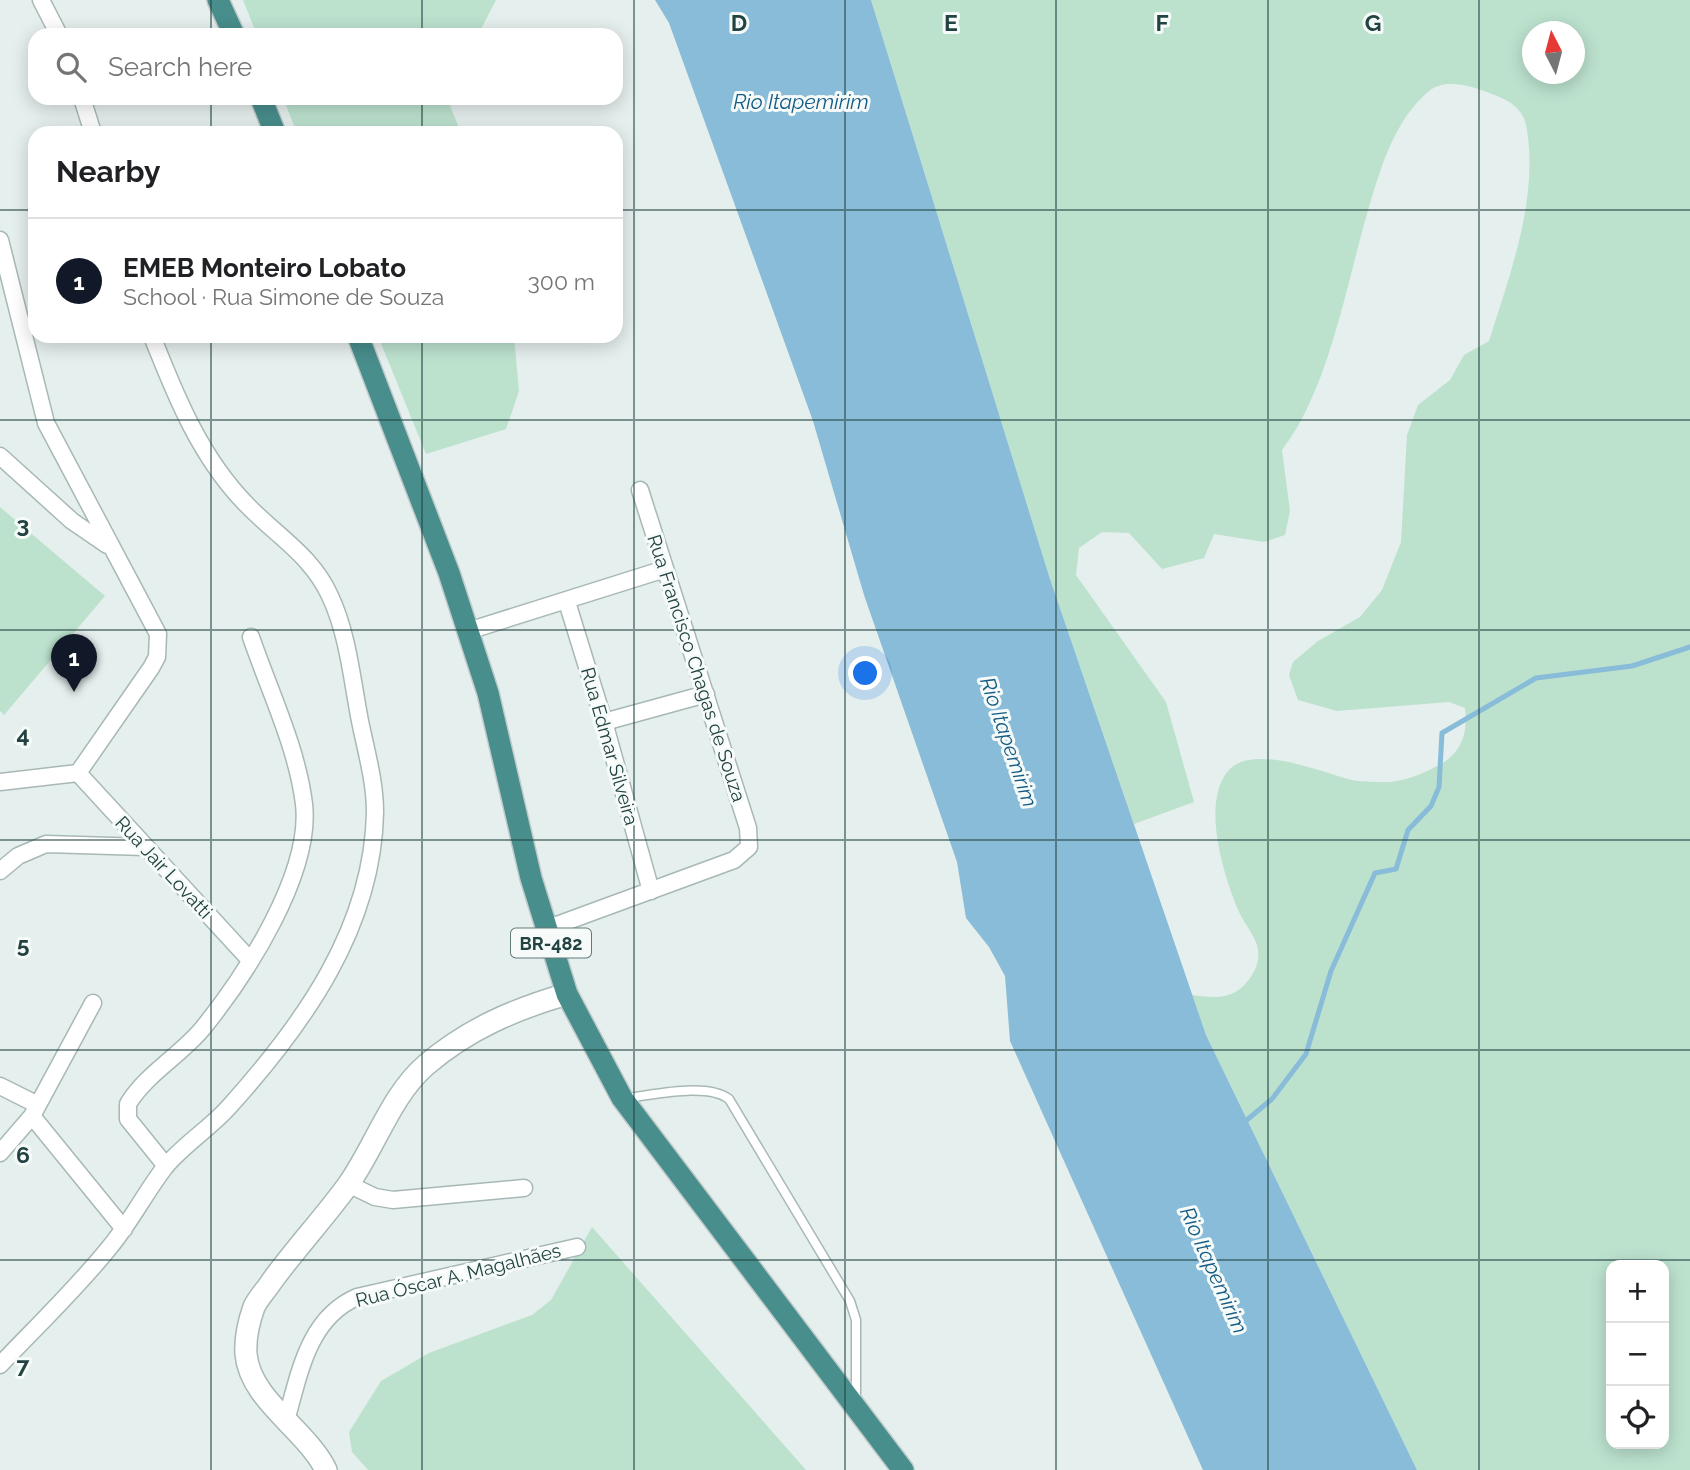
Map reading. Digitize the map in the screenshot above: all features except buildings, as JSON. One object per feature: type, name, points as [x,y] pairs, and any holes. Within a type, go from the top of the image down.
[{"type":"highway","points":[[218,0],[231,28]]},
{"type":"highway","points":[[264,105],[272,126]]},
{"type":"highway","name":"BR-482","points":[[361,343],[413,474],[488,693],[546,929],[567,994],[622,1098],[903,1470]]},
{"type":"street","points":[[41,0],[55,28]]},
{"type":"street","points":[[84,105],[91,126]]},
{"type":"street","points":[[0,240],[46,423],[109,547],[153,622],[159,646],[151,668],[78,773],[0,782]]},
{"type":"street","points":[[0,1365],[84,1278],[124,1229],[166,1166],[227,1109],[311,1001],[341,953],[366,881],[375,811],[373,783],[340,624],[331,597],[317,572],[298,550],[248,508],[206,454],[176,397],[155,343]]},
{"type":"street","points":[[0,456],[72,521],[109,547]]},
{"type":"street","name":"Rua Francisco Chagas de Souza","points":[[640,491],[748,828],[749,847],[734,860],[651,891]]},
{"type":"street","points":[[468,631],[665,569]]},
{"type":"street","name":"Rua Edmar Silveira","points":[[567,602],[651,891]]},
{"type":"street","points":[[166,1166],[128,1119],[128,1104],[205,1025],[250,960],[295,877],[304,842],[304,817],[298,772],[251,637]]},
{"type":"street","points":[[604,722],[706,694]]},
{"type":"street","name":"Rua Jair Lovatti","points":[[78,773],[250,960]]},
{"type":"street","points":[[0,871],[18,856],[47,844],[145,847]]},
{"type":"street","points":[[546,929],[651,891]]},
{"type":"street","points":[[326,1470],[310,1443],[262,1393],[252,1378],[246,1354],[247,1332],[255,1306],[293,1252],[348,1184],[400,1098],[424,1067],[490,1021],[567,994]]},
{"type":"street","points":[[0,1153],[35,1110],[93,1003]]},
{"type":"street","points":[[0,1086],[35,1110],[124,1229]]},
{"type":"street","points":[[348,1184],[375,1197],[393,1200],[524,1188]]},
{"type":"street","name":"Rua Óscar A. Magalhães","points":[[287,1418],[301,1366],[315,1333],[340,1305],[357,1297],[577,1247]]},
{"type":"lane","points":[[622,1098],[702,1090],[722,1093],[729,1099],[850,1301],[856,1320],[856,1411]]},
{"type":"green space","points":[[243,0],[496,0],[482,28],[254,28]]},
{"type":"green space","points":[[871,0],[1690,0],[1690,1470],[1417,1470],[1206,1035],[1192,995],[1219,997],[1234,993],[1246,983],[1258,960],[1257,945],[1239,912],[1227,880],[1218,840],[1216,801],[1220,784],[1229,770],[1240,762],[1271,759],[1352,780],[1389,782],[1415,776],[1439,765],[1453,755],[1462,741],[1465,708],[1449,702],[1337,711],[1298,700],[1289,675],[1293,662],[1318,641],[1360,617],[1382,590],[1401,542],[1407,435],[1418,405],[1450,380],[1464,355],[1489,341],[1520,237],[1529,184],[1525,121],[1518,109],[1506,100],[1464,85],[1442,85],[1429,91],[1417,102],[1398,129],[1374,192],[1324,366],[1298,425],[1282,450],[1290,511],[1285,535],[1264,542],[1214,534],[1204,558],[1162,569],[1129,533],[1102,532],[1079,548],[1076,575],[1166,702],[1194,802],[1134,824],[1049,576]]},
{"type":"green space","points":[[286,105],[450,105],[458,126],[294,126]]},
{"type":"green space","points":[[381,343],[515,343],[519,391],[506,429],[426,454]]},
{"type":"green space","points":[[0,507],[105,596],[4,715],[0,711]]},
{"type":"green space","points":[[592,1227],[806,1470],[368,1470],[352,1452],[349,1432],[381,1381],[429,1353],[532,1315],[551,1300]]},
{"type":"water","name":"Rio Itapemirim","points":[[655,0],[871,0],[1049,576],[1206,1035],[1417,1470],[1203,1470],[1010,1041],[1005,976],[989,947],[966,918],[957,862],[864,595],[813,421],[669,23]]},
{"type":"waterway","points":[[1242,1124],[1272,1099],[1306,1054],[1331,971],[1375,873],[1396,869],[1408,830],[1431,806],[1439,787],[1442,733],[1536,678],[1632,666],[1690,647]]},
{"type":"place","name":"EMEB Monteiro Lobato","points":[[74,692]]}]
